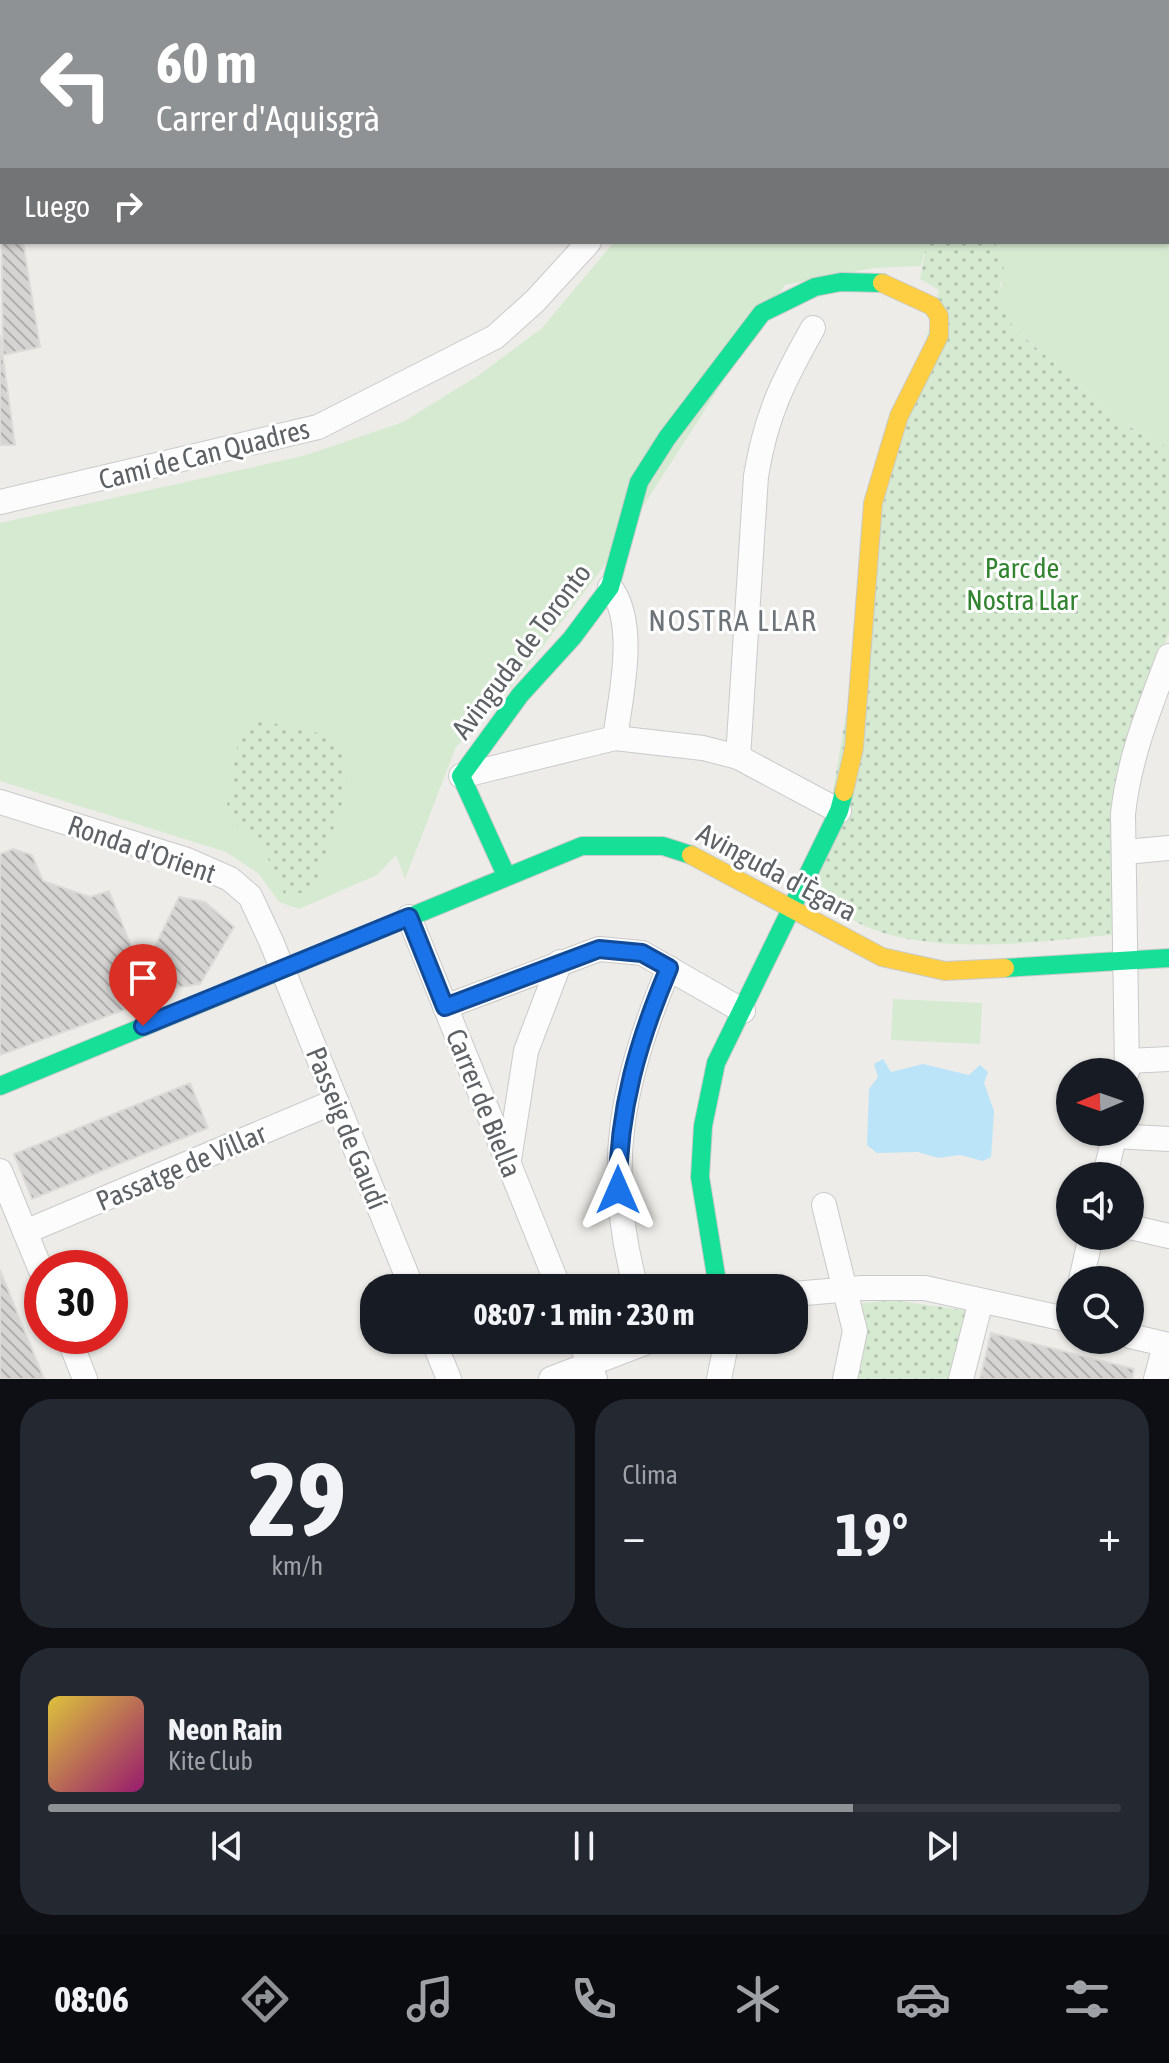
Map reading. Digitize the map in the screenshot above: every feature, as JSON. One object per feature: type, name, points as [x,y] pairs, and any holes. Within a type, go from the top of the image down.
[{"type":"street","name":"Camí de Can Quadres","points":[[0,502],[318,427],[438,369],[495,337],[535,301],[587,244]]},
{"type":"street","name":"Avinguda de Toronto","points":[[506,875],[461,776],[520,695],[572,638],[610,587],[639,482],[667,438],[762,313],[815,287],[877,281],[932,306],[939,316],[941,328],[899,416],[873,503],[854,748],[839,811]]},
{"type":"street","points":[[738,757],[756,476],[762,438],[774,401],[813,328]]},
{"type":"street","points":[[610,587],[625,613],[623,679],[615,738]]},
{"type":"street","points":[[1128,1058],[1123,814],[1132,755],[1169,656]]},
{"type":"street","points":[[461,776],[615,738],[703,748],[738,757],[839,811],[716,1063],[697,1155],[702,1218],[715,1274]]},
{"type":"street","name":"Ronda d'Orient","points":[[0,802],[187,860],[230,879],[250,896],[282,967]]},
{"type":"street","name":"Avinguda d'Ègara","points":[[0,1086],[282,967],[582,846],[663,846],[695,856],[882,957],[911,966],[945,971],[1169,958]]},
{"type":"street","points":[[1125,852],[1169,848]]},
{"type":"street","name":"Carrer de Biella","points":[[409,917],[553,1274]]},
{"type":"street","points":[[445,1007],[599,949],[642,953],[743,1011]]},
{"type":"street","points":[[508,1163],[526,1051],[560,962]]},
{"type":"street","name":"Passeig de Gaudí","points":[[282,967],[406,1274]]},
{"type":"street","points":[[633,1274],[621,1224],[620,1130],[632,1069],[669,968]]},
{"type":"street","points":[[1144,1064],[1169,1059]]},
{"type":"street","name":"Passatge de Villar","points":[[25,1232],[336,1101]]},
{"type":"street","points":[[1144,1137],[1169,1139]]},
{"type":"street","points":[[0,1171],[32,1250]]},
{"type":"street","points":[[824,1205],[855,1331],[845,1379]]},
{"type":"street","points":[[1144,1230],[1169,1236]]},
{"type":"street","points":[[808,1293],[925,1288],[1056,1317]]},
{"type":"street","points":[[961,1379],[981,1301]]},
{"type":"street","points":[[1144,1339],[1167,1345],[1156,1379]]},
{"type":"street","points":[[75,1354],[85,1379]]},
{"type":"street","points":[[439,1354],[449,1379]]},
{"type":"street","points":[[551,1379],[609,1354]]},
{"type":"street","points":[[719,1379],[724,1354]]},
{"type":"green space","points":[[612,244],[930,244],[921,266],[873,268],[785,285],[608,561],[504,697],[456,747],[405,879],[396,855],[377,875],[299,909],[279,902],[259,874],[226,852],[0,781],[0,523],[303,456],[403,422],[479,375],[542,328]]},
{"type":"green space","name":"Parc de Nostra Llar","points":[[930,244],[995,244],[1001,253],[1004,271],[998,294],[1013,328],[1126,425],[1169,448],[1169,633],[1138,711],[1119,934],[1001,944],[913,940],[873,930],[841,912],[817,885],[879,520],[939,290],[920,279],[926,248]]},
{"type":"green space","points":[[994,244],[1169,244],[1169,448],[1126,425],[1013,328],[997,294],[1002,284]]},
{"type":"green space","points":[[254,719],[332,736],[343,753],[345,790],[322,867],[321,886],[286,898],[263,848],[231,822],[227,805],[240,731]]},
{"type":"green space","points":[[893,999],[982,1003],[980,1044],[891,1040]]},
{"type":"green space","points":[[893,1300],[969,1311],[950,1379],[853,1379],[854,1304]]},
{"type":"water","points":[[883,1059],[891,1072],[923,1064],[969,1075],[980,1065],[988,1072],[984,1083],[994,1111],[991,1157],[983,1161],[960,1155],[938,1158],[918,1152],[877,1153],[867,1145],[869,1089],[878,1077],[874,1064]]},
{"type":"building","points":[[2,244],[23,244],[40,347],[3,355]]},
{"type":"building","points":[[0,336],[15,445],[0,445]]},
{"type":"building","points":[[13,849],[32,855],[43,881],[90,897],[109,891],[142,973],[179,897],[205,902],[234,927],[200,984],[131,994],[135,1006],[0,1055],[0,854]]},
{"type":"building","points":[[190,1083],[208,1128],[32,1199],[14,1154]]},
{"type":"building","points":[[0,1270],[24,1329],[24,1354],[34,1354],[44,1379],[0,1379]]},
{"type":"building","points":[[991,1333],[1056,1349],[1056,1354],[1074,1354],[1134,1369],[1132,1379],[980,1379]]},
{"type":"traffic: fast","points":[[506,875],[461,776],[520,695],[572,638],[610,587],[639,482],[667,438],[762,313],[815,287],[841,282],[882,283]]},
{"type":"traffic: fast","points":[[716,1274],[700,1177],[703,1126],[716,1063],[839,811],[844,792]]},
{"type":"traffic: fast","points":[[0,1086],[582,846],[663,846],[691,855]]},
{"type":"traffic: fast","points":[[1005,968],[1169,958]]},
{"type":"traffic: slow","points":[[844,792],[854,748],[873,503],[899,416],[939,336],[939,316],[932,306],[882,283]]},
{"type":"traffic: slow","points":[[691,855],[882,957],[945,971],[1005,968]]},
{"type":"district","name":"NOSTRA LLAR","points":[[733,620]]},
{"type":"route","points":[[143,1026],[409,917],[445,1007],[599,949],[642,953],[669,968],[642,1037],[623,1105],[618,1190]]}]
